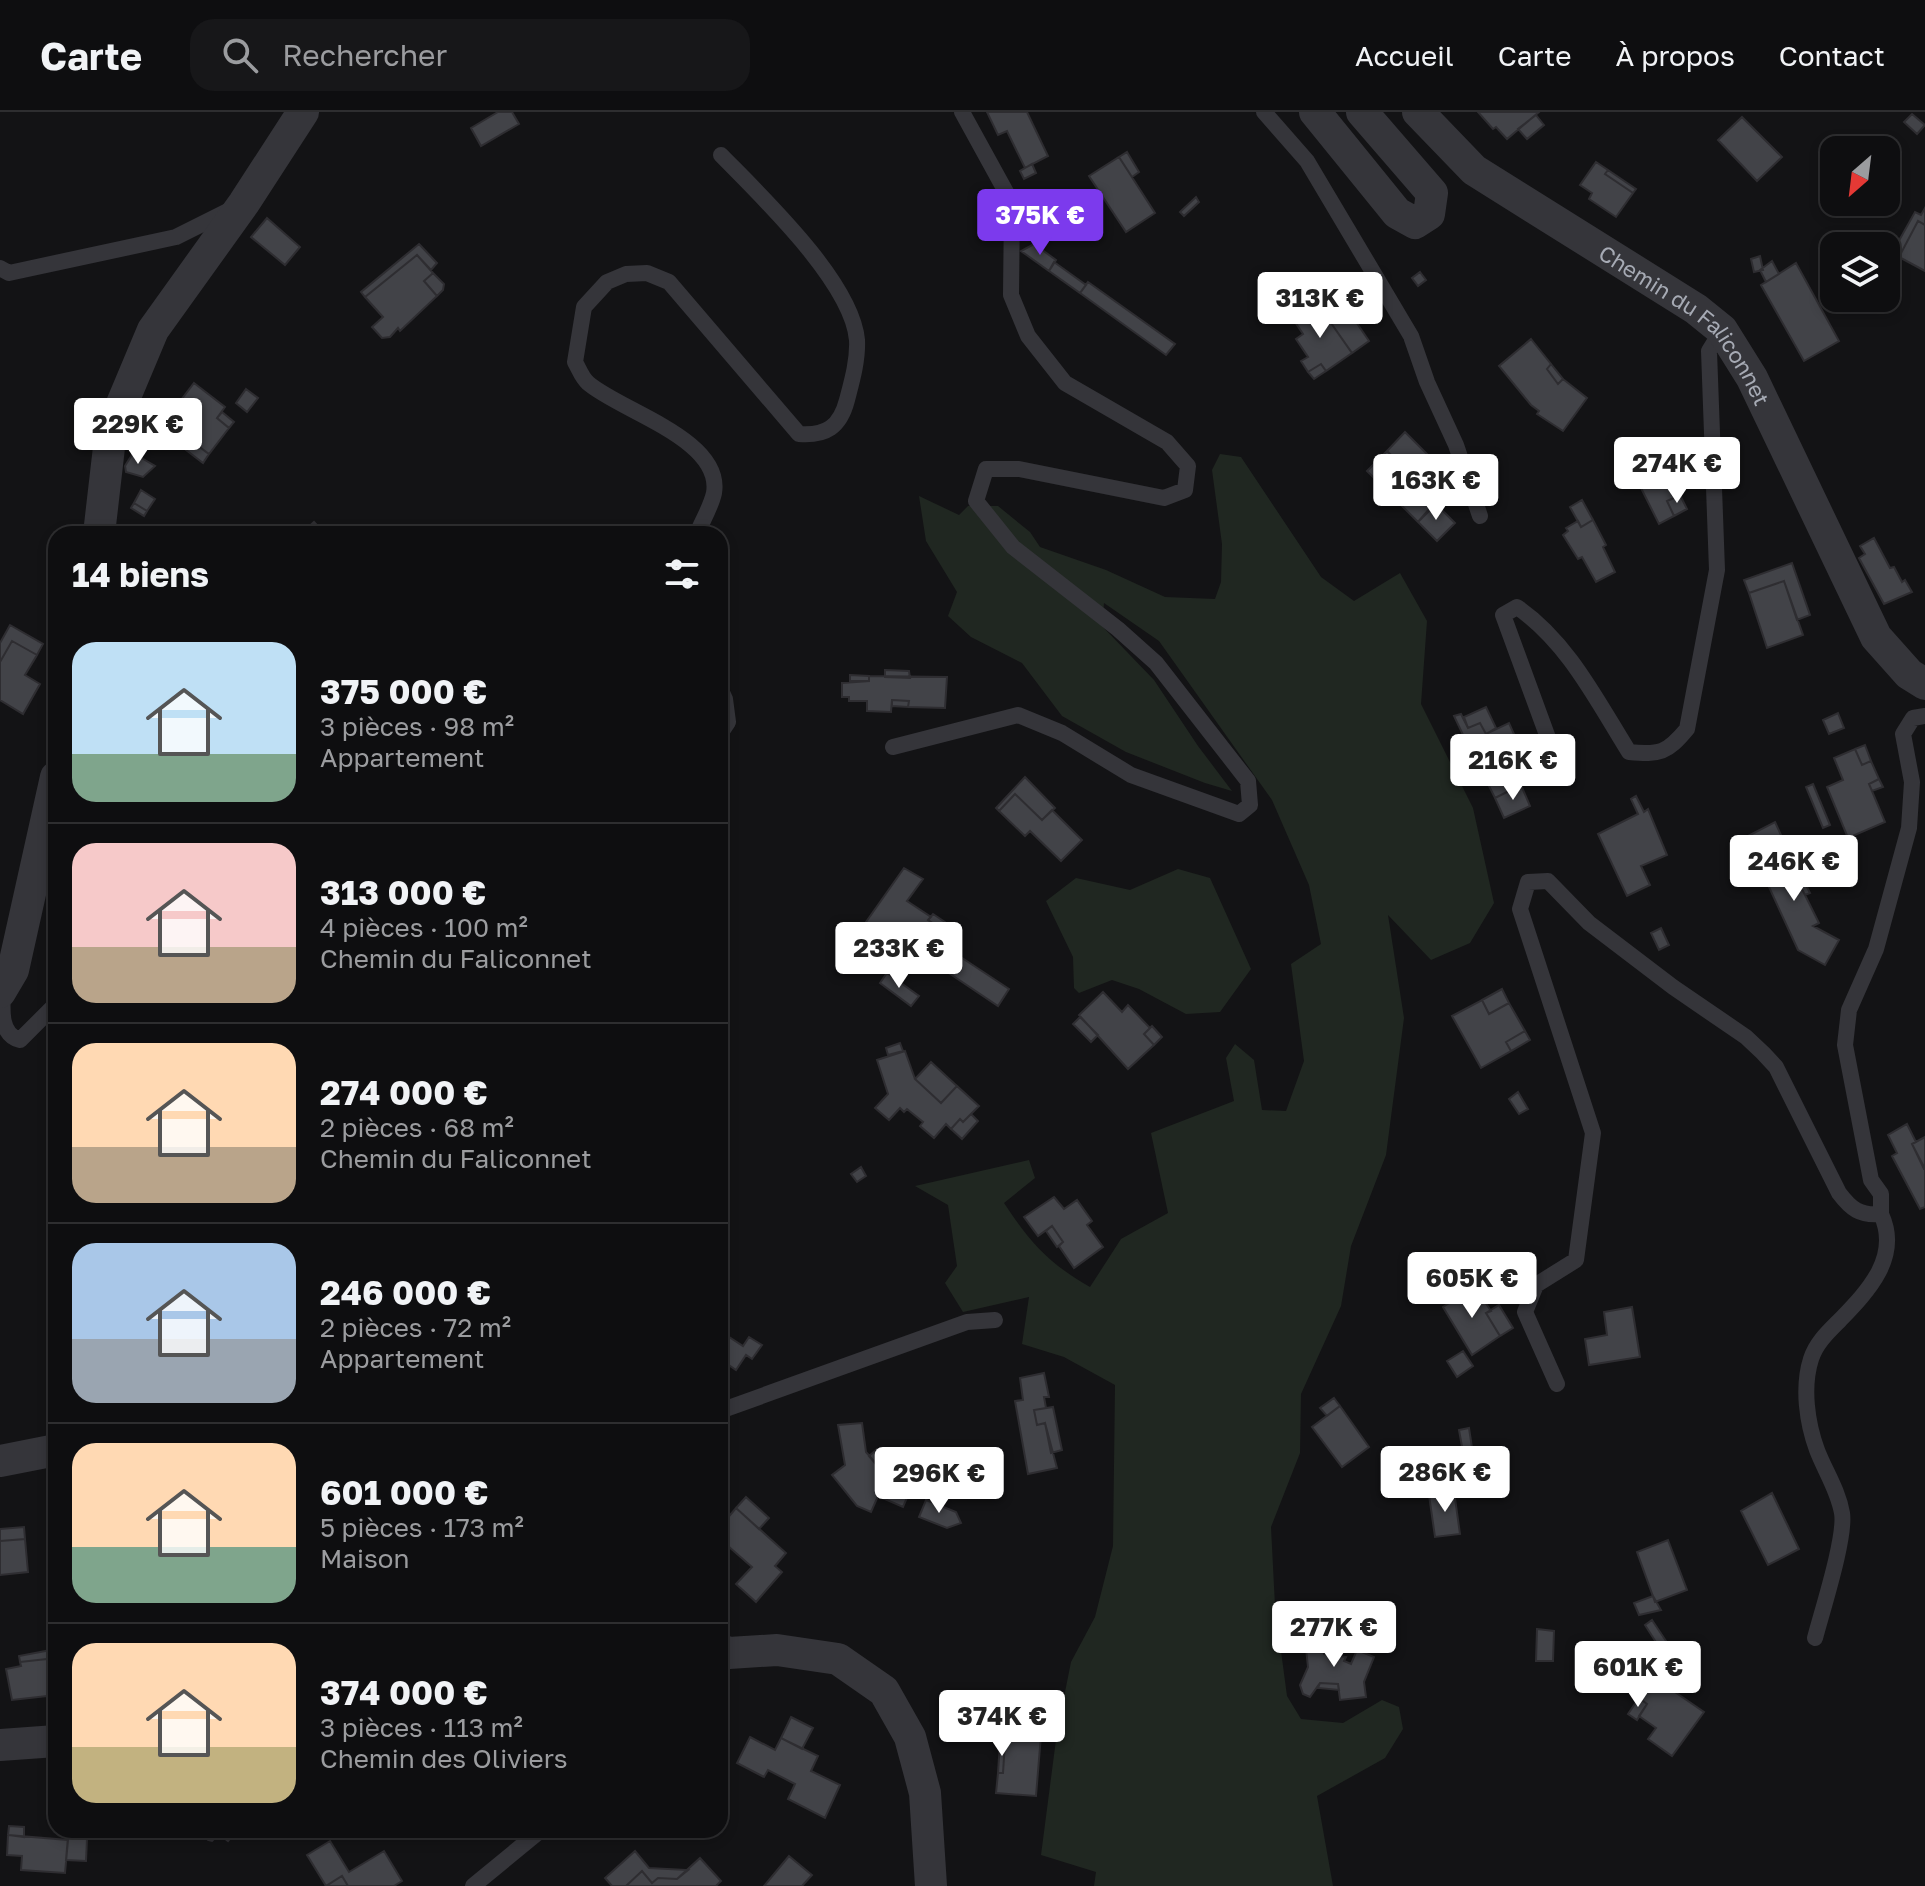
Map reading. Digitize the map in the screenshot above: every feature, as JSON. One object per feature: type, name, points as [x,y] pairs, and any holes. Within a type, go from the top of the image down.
[{"type":"street","points":[[100,526],[111,430],[153,330],[244,203],[303,112]]},
{"type":"street","points":[[1315,112],[1397,213],[1415,223],[1429,214],[1432,193],[1362,112]]},
{"type":"street","name":"Chemin du Faliconnet","points":[[1418,112],[1474,170],[1696,309],[1722,330],[1752,378],[1876,637],[1909,674],[1925,684]]},
{"type":"street","points":[[1,992],[13,970],[48,807]]},
{"type":"street","points":[[0,1461],[48,1452]]},
{"type":"street","points":[[728,1653],[777,1650],[838,1659],[884,1691],[910,1737],[925,1793],[931,1886]]},
{"type":"street","points":[[0,1745],[48,1742]]},
{"type":"lane","points":[[893,747],[1018,715],[1062,733],[1131,775],[1239,814],[1250,805],[1248,781],[1156,663],[1118,629],[1013,547],[976,501],[986,469],[1019,469],[1164,498],[1185,490],[1188,466],[1167,442],[1065,383],[1028,336],[1011,295],[1012,203],[962,112]]},
{"type":"lane","points":[[1264,112],[1307,161],[1411,336],[1427,382],[1456,445],[1480,516]]},
{"type":"lane","points":[[700,526],[714,494],[713,478],[705,460],[686,441],[587,383],[575,362],[584,307],[607,282],[626,274],[647,273],[669,282],[799,434],[816,435],[832,428],[845,410],[854,374],[857,339],[845,301],[829,277],[769,204],[721,155]]},
{"type":"lane","points":[[0,268],[9,273],[176,237],[244,203]]},
{"type":"lane","points":[[1558,765],[1503,615],[1517,607],[1541,624],[1567,657],[1629,752],[1652,754],[1671,748],[1687,729],[1717,570],[1709,351],[1722,330]]},
{"type":"lane","points":[[1815,1638],[1843,1516],[1809,1421],[1807,1383],[1811,1358],[1819,1341],[1875,1279],[1887,1256],[1887,1228],[1881,1214],[1881,1194],[1871,1180],[1845,1045],[1849,1010],[1876,949],[1909,828],[1912,782],[1903,734],[1913,718],[1925,716]]},
{"type":"lane","points":[[1557,1384],[1525,1312],[1536,1285],[1576,1260],[1593,1133],[1520,909],[1528,882],[1548,881],[1589,923],[1673,987],[1746,1037],[1776,1067],[1849,1207],[1866,1216],[1881,1214]]},
{"type":"lane","points":[[1,992],[2,1020],[6,1032],[13,1038],[20,1040],[48,1012]]},
{"type":"lane","points":[[728,1408],[967,1322],[995,1320]]},
{"type":"lane","points":[[473,1886],[531,1838]]},
{"type":"shaded area","points":[[1220,454],[1241,457],[1321,577],[1354,601],[1400,573],[1427,621],[1421,704],[1473,808],[1494,903],[1470,943],[1431,960],[1388,915],[1404,1018],[1386,1155],[1351,1246],[1341,1306],[1301,1394],[1300,1453],[1271,1527],[1275,1606],[1287,1696],[1301,1719],[1343,1723],[1382,1700],[1399,1707],[1403,1729],[1385,1758],[1317,1796],[1333,1886],[1094,1886],[1096,1872],[1041,1855],[1057,1732],[1071,1662],[1095,1617],[1113,1546],[1115,1385],[1064,1357],[1022,1344],[1029,1297],[963,1312],[945,1283],[957,1266],[948,1205],[915,1186],[1029,1160],[1035,1178],[1004,1203],[1041,1251],[1090,1287],[1121,1239],[1168,1213],[1151,1133],[1234,1101],[1226,1058],[1235,1044],[1254,1060],[1262,1110],[1286,1111],[1304,1061],[1291,964],[1321,944],[1309,885],[1272,800],[1159,641],[1104,603],[1102,626],[1154,680],[1232,791],[1126,752],[1062,716],[1022,663],[971,637],[948,616],[957,592],[926,541],[919,496],[959,515],[968,506],[998,506],[1030,532],[1040,547],[1106,570],[1165,597],[1215,599],[1221,582],[1222,544],[1212,470]]},
{"type":"shaded area","points":[[1178,869],[1210,878],[1251,969],[1220,1012],[1186,1014],[1139,989],[1112,980],[1079,993],[1074,988],[1073,957],[1046,901],[1076,878],[1130,890]]},
{"type":"building","points":[[498,112],[512,112],[519,124],[481,146],[471,128]]},
{"type":"building","points":[[987,112],[1027,112],[1048,156],[1025,168],[1007,131],[998,135]]},
{"type":"building","points":[[1478,112],[1539,112],[1507,139]]},
{"type":"building","points":[[1912,114],[1925,125],[1917,134],[1904,122]]},
{"type":"building","points":[[1536,115],[1544,125],[1527,139],[1518,129]]},
{"type":"building","points":[[1742,117],[1782,157],[1757,181],[1718,140]]},
{"type":"building","points":[[1127,152],[1139,172],[1132,177],[1119,157]]},
{"type":"building","points":[[1119,157],[1155,213],[1126,232],[1089,176]]},
{"type":"building","points":[[1596,162],[1608,170],[1605,174],[1633,193],[1616,217],[1589,199],[1592,193],[1580,185]]},
{"type":"building","points":[[1032,164],[1036,173],[1024,179],[1020,171]]},
{"type":"building","points":[[1608,170],[1636,189],[1633,193],[1605,174]]},
{"type":"building","points":[[1196,197],[1199,202],[1184,216],[1180,212]]},
{"type":"building","points":[[1925,208],[1925,225],[1918,221],[1900,255],[1900,239],[1915,212],[1921,215]]},
{"type":"building","points":[[267,218],[300,247],[285,265],[251,237]]},
{"type":"building","points":[[1918,221],[1925,225],[1925,271],[1900,255]]},
{"type":"building","points":[[419,244],[437,263],[431,270],[417,255],[365,297],[361,292]]},
{"type":"building","points":[[1034,244],[1056,260],[1049,271],[1021,251]]},
{"type":"building","points":[[417,255],[433,273],[424,281],[437,296],[400,331],[398,328],[390,337],[382,338],[372,327],[383,317],[365,297]]},
{"type":"building","points":[[1760,256],[1763,270],[1754,272],[1751,259]]},
{"type":"building","points":[[1772,261],[1779,274],[1766,282],[1760,270]]},
{"type":"building","points":[[1054,262],[1086,285],[1080,293],[1049,271]]},
{"type":"building","points":[[1796,263],[1820,307],[1820,312],[1823,312],[1839,341],[1804,361],[1761,285]]},
{"type":"building","points":[[1420,272],[1426,280],[1418,286],[1412,278]]},
{"type":"building","points":[[433,273],[444,284],[437,296],[424,281]]},
{"type":"building","points":[[1088,282],[1175,344],[1166,355],[1080,293]]},
{"type":"building","points":[[1335,291],[1369,341],[1352,353],[1317,303]]},
{"type":"building","points":[[1317,303],[1352,353],[1326,371],[1321,364],[1308,372],[1301,361],[1308,357],[1296,339],[1303,334],[1293,319]]},
{"type":"building","points":[[1531,339],[1551,364],[1547,369],[1558,384],[1563,379],[1587,398],[1563,431],[1537,414],[1539,411],[1499,366]]},
{"type":"building","points":[[1321,364],[1326,371],[1314,379],[1308,372]]},
{"type":"building","points":[[1551,364],[1563,379],[1558,384],[1547,369]]},
{"type":"building","points":[[194,383],[225,407],[217,418],[229,428],[209,454],[165,421]]},
{"type":"building","points":[[246,389],[258,398],[247,412],[236,403]]},
{"type":"building","points":[[222,412],[234,422],[229,428],[217,418]]},
{"type":"building","points":[[1405,432],[1431,458],[1413,477],[1387,451]]},
{"type":"building","points":[[183,435],[209,454],[203,463],[177,443]]},
{"type":"building","points":[[1634,440],[1656,440],[1655,460],[1674,498],[1667,501],[1674,516],[1659,524],[1633,472]]},
{"type":"building","points":[[1387,451],[1413,477],[1431,458],[1454,480],[1418,522],[1367,471]]},
{"type":"building","points":[[133,453],[155,466],[143,477],[126,472],[125,466]]},
{"type":"building","points":[[141,490],[155,499],[147,511],[134,503]]},
{"type":"building","points":[[1680,495],[1687,509],[1674,516],[1667,501]]},
{"type":"building","points":[[1582,500],[1593,520],[1581,527],[1570,507]]},
{"type":"building","points":[[134,503],[147,511],[144,516],[131,508]]},
{"type":"building","points":[[1436,504],[1455,523],[1437,541],[1418,522]]},
{"type":"building","points":[[1593,520],[1615,572],[1596,582],[1582,557],[1578,559],[1563,535],[1568,531],[1566,528],[1578,521],[1581,527]]},
{"type":"building","points":[[1874,538],[1890,568],[1894,567],[1912,592],[1884,604],[1859,558],[1865,554],[1860,546]]},
{"type":"building","points":[[1792,563],[1810,615],[1797,620],[1784,581],[1749,593],[1744,580]]},
{"type":"building","points":[[1784,581],[1803,635],[1767,648],[1749,593]]},
{"type":"building","points":[[10,625],[43,644],[37,655],[12,641],[0,662],[0,643]]},
{"type":"building","points":[[12,641],[37,655],[25,675],[40,684],[23,714],[0,700],[0,662]]},
{"type":"building","points":[[885,670],[909,671],[910,678],[885,677]]},
{"type":"building","points":[[850,675],[869,676],[869,681],[850,681]]},
{"type":"building","points":[[869,676],[947,677],[945,708],[908,707],[909,701],[892,700],[891,712],[867,711],[867,701],[849,701],[849,697],[842,697],[842,683],[869,681]]},
{"type":"building","points":[[892,700],[909,701],[908,707],[892,706]]},
{"type":"building","points":[[1486,707],[1496,728],[1486,734],[1480,723],[1468,728],[1464,717]]},
{"type":"building","points":[[1838,713],[1844,728],[1829,734],[1823,720]]},
{"type":"building","points":[[1461,714],[1468,728],[1480,723],[1486,734],[1509,723],[1522,752],[1538,744],[1547,765],[1518,779],[1514,771],[1488,784],[1482,771],[1469,778],[1455,744],[1465,739],[1454,716]]},
{"type":"building","points":[[1865,745],[1871,761],[1862,765],[1855,749]]},
{"type":"building","points":[[1855,749],[1862,765],[1871,761],[1879,779],[1869,784],[1885,822],[1848,838],[1827,787],[1843,780],[1834,758]]},
{"type":"building","points":[[1514,771],[1521,785],[1495,798],[1488,784]]},
{"type":"building","points":[[1025,777],[1055,808],[1042,820],[1015,794],[999,811],[996,808]]},
{"type":"building","points":[[1879,779],[1883,787],[1872,791],[1869,784]]},
{"type":"building","points":[[1813,784],[1830,825],[1823,828],[1806,787]]},
{"type":"building","points":[[1521,785],[1530,806],[1504,818],[1495,798]]},
{"type":"building","points":[[1015,794],[1042,820],[1052,810],[1082,840],[1061,861],[1030,831],[1025,836],[999,811]]},
{"type":"building","points":[[1636,796],[1644,812],[1648,809],[1667,855],[1641,866],[1650,885],[1627,896],[1598,834],[1638,814],[1631,799]]},
{"type":"building","points":[[1775,822],[1781,835],[1752,850],[1746,837]]},
{"type":"building","points":[[1781,835],[1789,852],[1778,857],[1788,877],[1794,874],[1805,895],[1819,923],[1813,926],[1839,940],[1825,965],[1798,950],[1752,850]]},
{"type":"building","points":[[1789,852],[1810,893],[1805,895],[1794,874],[1788,877],[1778,857]]},
{"type":"building","points":[[904,868],[923,879],[907,901],[931,917],[928,920],[940,928],[920,959],[866,922]]},
{"type":"building","points":[[933,914],[945,922],[947,935],[941,944],[1009,989],[998,1006],[922,955],[940,928],[928,920]]},
{"type":"building","points":[[1661,928],[1669,945],[1659,950],[1651,933]]},
{"type":"building","points":[[887,973],[919,996],[911,1006],[880,983]]},
{"type":"building","points":[[1502,989],[1509,1003],[1489,1014],[1482,1000]]},
{"type":"building","points":[[1103,992],[1122,1012],[1128,1005],[1150,1028],[1144,1034],[1154,1045],[1128,1069],[1079,1015]]},
{"type":"building","points":[[1482,1000],[1489,1014],[1509,1003],[1525,1031],[1506,1042],[1511,1051],[1481,1068],[1452,1016]]},
{"type":"building","points":[[1080,1017],[1098,1035],[1091,1042],[1073,1024]]},
{"type":"building","points":[[1152,1026],[1162,1037],[1154,1045],[1144,1034]]},
{"type":"building","points":[[1525,1031],[1530,1040],[1511,1051],[1506,1042]]},
{"type":"building","points":[[900,1043],[903,1051],[888,1055],[886,1048]]},
{"type":"building","points":[[905,1051],[915,1079],[941,1103],[957,1086],[979,1106],[951,1129],[946,1124],[934,1138],[920,1126],[923,1122],[907,1109],[904,1112],[900,1108],[889,1120],[875,1108],[888,1094],[877,1060]]},
{"type":"building","points":[[931,1062],[957,1086],[941,1103],[915,1079]]},
{"type":"building","points":[[1518,1092],[1528,1109],[1519,1114],[1509,1099]]},
{"type":"building","points":[[971,1114],[978,1121],[962,1139],[951,1129],[960,1119],[963,1122]]},
{"type":"building","points":[[1907,1124],[1916,1142],[1912,1144],[1925,1169],[1925,1207],[1920,1209],[1892,1156],[1897,1153],[1888,1135]]},
{"type":"building","points":[[1925,1137],[1925,1169],[1924,1169],[1912,1144]]},
{"type":"building","points":[[861,1167],[866,1176],[857,1182],[851,1174]]},
{"type":"building","points":[[1054,1197],[1064,1209],[1077,1200],[1092,1221],[1087,1225],[1103,1247],[1074,1268],[1059,1246],[1063,1242],[1052,1226],[1038,1236],[1024,1217]]},
{"type":"building","points":[[1052,1226],[1063,1242],[1057,1247],[1046,1231]]},
{"type":"building","points":[[1475,1287],[1491,1311],[1486,1313],[1500,1336],[1472,1355],[1443,1307]]},
{"type":"building","points":[[1499,1305],[1513,1328],[1500,1336],[1486,1313]]},
{"type":"building","points":[[1632,1307],[1640,1357],[1589,1365],[1585,1339],[1607,1335],[1604,1312]]},
{"type":"building","points":[[728,1336],[743,1346],[749,1337],[762,1345],[752,1359],[746,1355],[736,1370],[728,1364]]},
{"type":"building","points":[[1463,1351],[1473,1366],[1457,1377],[1447,1361]]},
{"type":"building","points":[[1044,1373],[1049,1397],[1044,1397],[1046,1408],[1034,1410],[1037,1425],[1045,1423],[1057,1468],[1028,1474],[1015,1401],[1023,1400],[1020,1378]]},
{"type":"building","points":[[1334,1398],[1340,1406],[1327,1416],[1320,1408]]},
{"type":"building","points":[[1340,1406],[1369,1447],[1342,1467],[1312,1427]]},
{"type":"building","points":[[1053,1407],[1062,1450],[1051,1453],[1045,1423],[1037,1425],[1034,1410]]},
{"type":"building","points":[[862,1423],[866,1452],[883,1472],[912,1486],[903,1507],[878,1496],[871,1512],[857,1506],[832,1475],[845,1465],[838,1425]]},
{"type":"building","points":[[1469,1428],[1478,1487],[1456,1491],[1452,1460],[1464,1458],[1459,1430]]},
{"type":"building","points":[[877,1449],[885,1451],[889,1458],[881,1470],[869,1456]]},
{"type":"building","points":[[1454,1476],[1456,1491],[1429,1495],[1426,1481]]},
{"type":"building","points":[[1454,1491],[1460,1534],[1435,1537],[1429,1495]]},
{"type":"building","points":[[1772,1493],[1799,1549],[1768,1565],[1741,1511]]},
{"type":"building","points":[[746,1497],[769,1518],[759,1529],[736,1508]]},
{"type":"building","points":[[926,1500],[956,1512],[961,1523],[947,1528],[919,1517]]},
{"type":"building","points":[[736,1508],[786,1553],[775,1566],[782,1572],[756,1602],[736,1584],[752,1567],[728,1546],[728,1518]]},
{"type":"building","points":[[24,1527],[25,1539],[0,1541],[0,1529]]},
{"type":"building","points":[[25,1539],[28,1572],[0,1575],[0,1541]]},
{"type":"building","points":[[1668,1540],[1687,1590],[1655,1602],[1637,1552]]},
{"type":"building","points":[[1653,1596],[1661,1610],[1639,1615],[1634,1603]]},
{"type":"building","points":[[1652,1620],[1678,1659],[1668,1661],[1645,1625]]},
{"type":"building","points":[[1321,1628],[1324,1654],[1346,1657],[1344,1661],[1351,1664],[1357,1650],[1374,1657],[1364,1682],[1366,1697],[1340,1700],[1338,1684],[1320,1683],[1310,1697],[1303,1694],[1300,1685],[1308,1667],[1304,1630]]},
{"type":"building","points":[[1537,1629],[1554,1631],[1553,1661],[1536,1661]]},
{"type":"building","points":[[48,1651],[48,1659],[20,1662],[19,1656]]},
{"type":"building","points":[[48,1659],[48,1696],[12,1700],[6,1669],[21,1666],[20,1662]]},
{"type":"building","points":[[1653,1677],[1704,1712],[1672,1756],[1648,1739],[1656,1728],[1639,1716],[1647,1704],[1639,1698]]},
{"type":"building","points":[[1320,1683],[1338,1684],[1339,1690],[1318,1688]]},
{"type":"building","points":[[1639,1698],[1647,1704],[1637,1720],[1628,1714]]},
{"type":"building","points":[[791,1717],[813,1728],[802,1749],[781,1738]]},
{"type":"building","points":[[1001,1720],[1042,1723],[1036,1796],[996,1793],[998,1773],[1003,1773],[1005,1742],[1000,1742]]},
{"type":"building","points":[[750,1737],[775,1750],[781,1738],[818,1756],[811,1771],[840,1785],[825,1818],[788,1799],[795,1784],[768,1770],[764,1777],[737,1763]]},
{"type":"building","points":[[1000,1742],[1005,1742],[1003,1773],[998,1773]]},
{"type":"building","points":[[9,1826],[24,1827],[24,1837],[8,1835]]},
{"type":"building","points":[[8,1835],[68,1840],[65,1873],[21,1870],[22,1856],[7,1855]]},
{"type":"building","points":[[68,1838],[87,1839],[86,1861],[66,1860]]},
{"type":"building","points":[[330,1841],[349,1872],[384,1851],[402,1881],[394,1886],[348,1886],[342,1876],[326,1886],[307,1855]]},
{"type":"building","points":[[635,1851],[649,1868],[688,1870],[677,1879],[658,1878],[652,1883],[642,1871],[626,1886],[612,1886],[605,1878]]},
{"type":"building","points":[[789,1856],[812,1875],[802,1886],[764,1886]]},
{"type":"building","points":[[700,1858],[721,1881],[716,1886],[626,1886],[642,1871],[652,1883],[658,1878],[677,1879]]},
{"type":"building","points":[[342,1876],[348,1886],[326,1886]]}]
